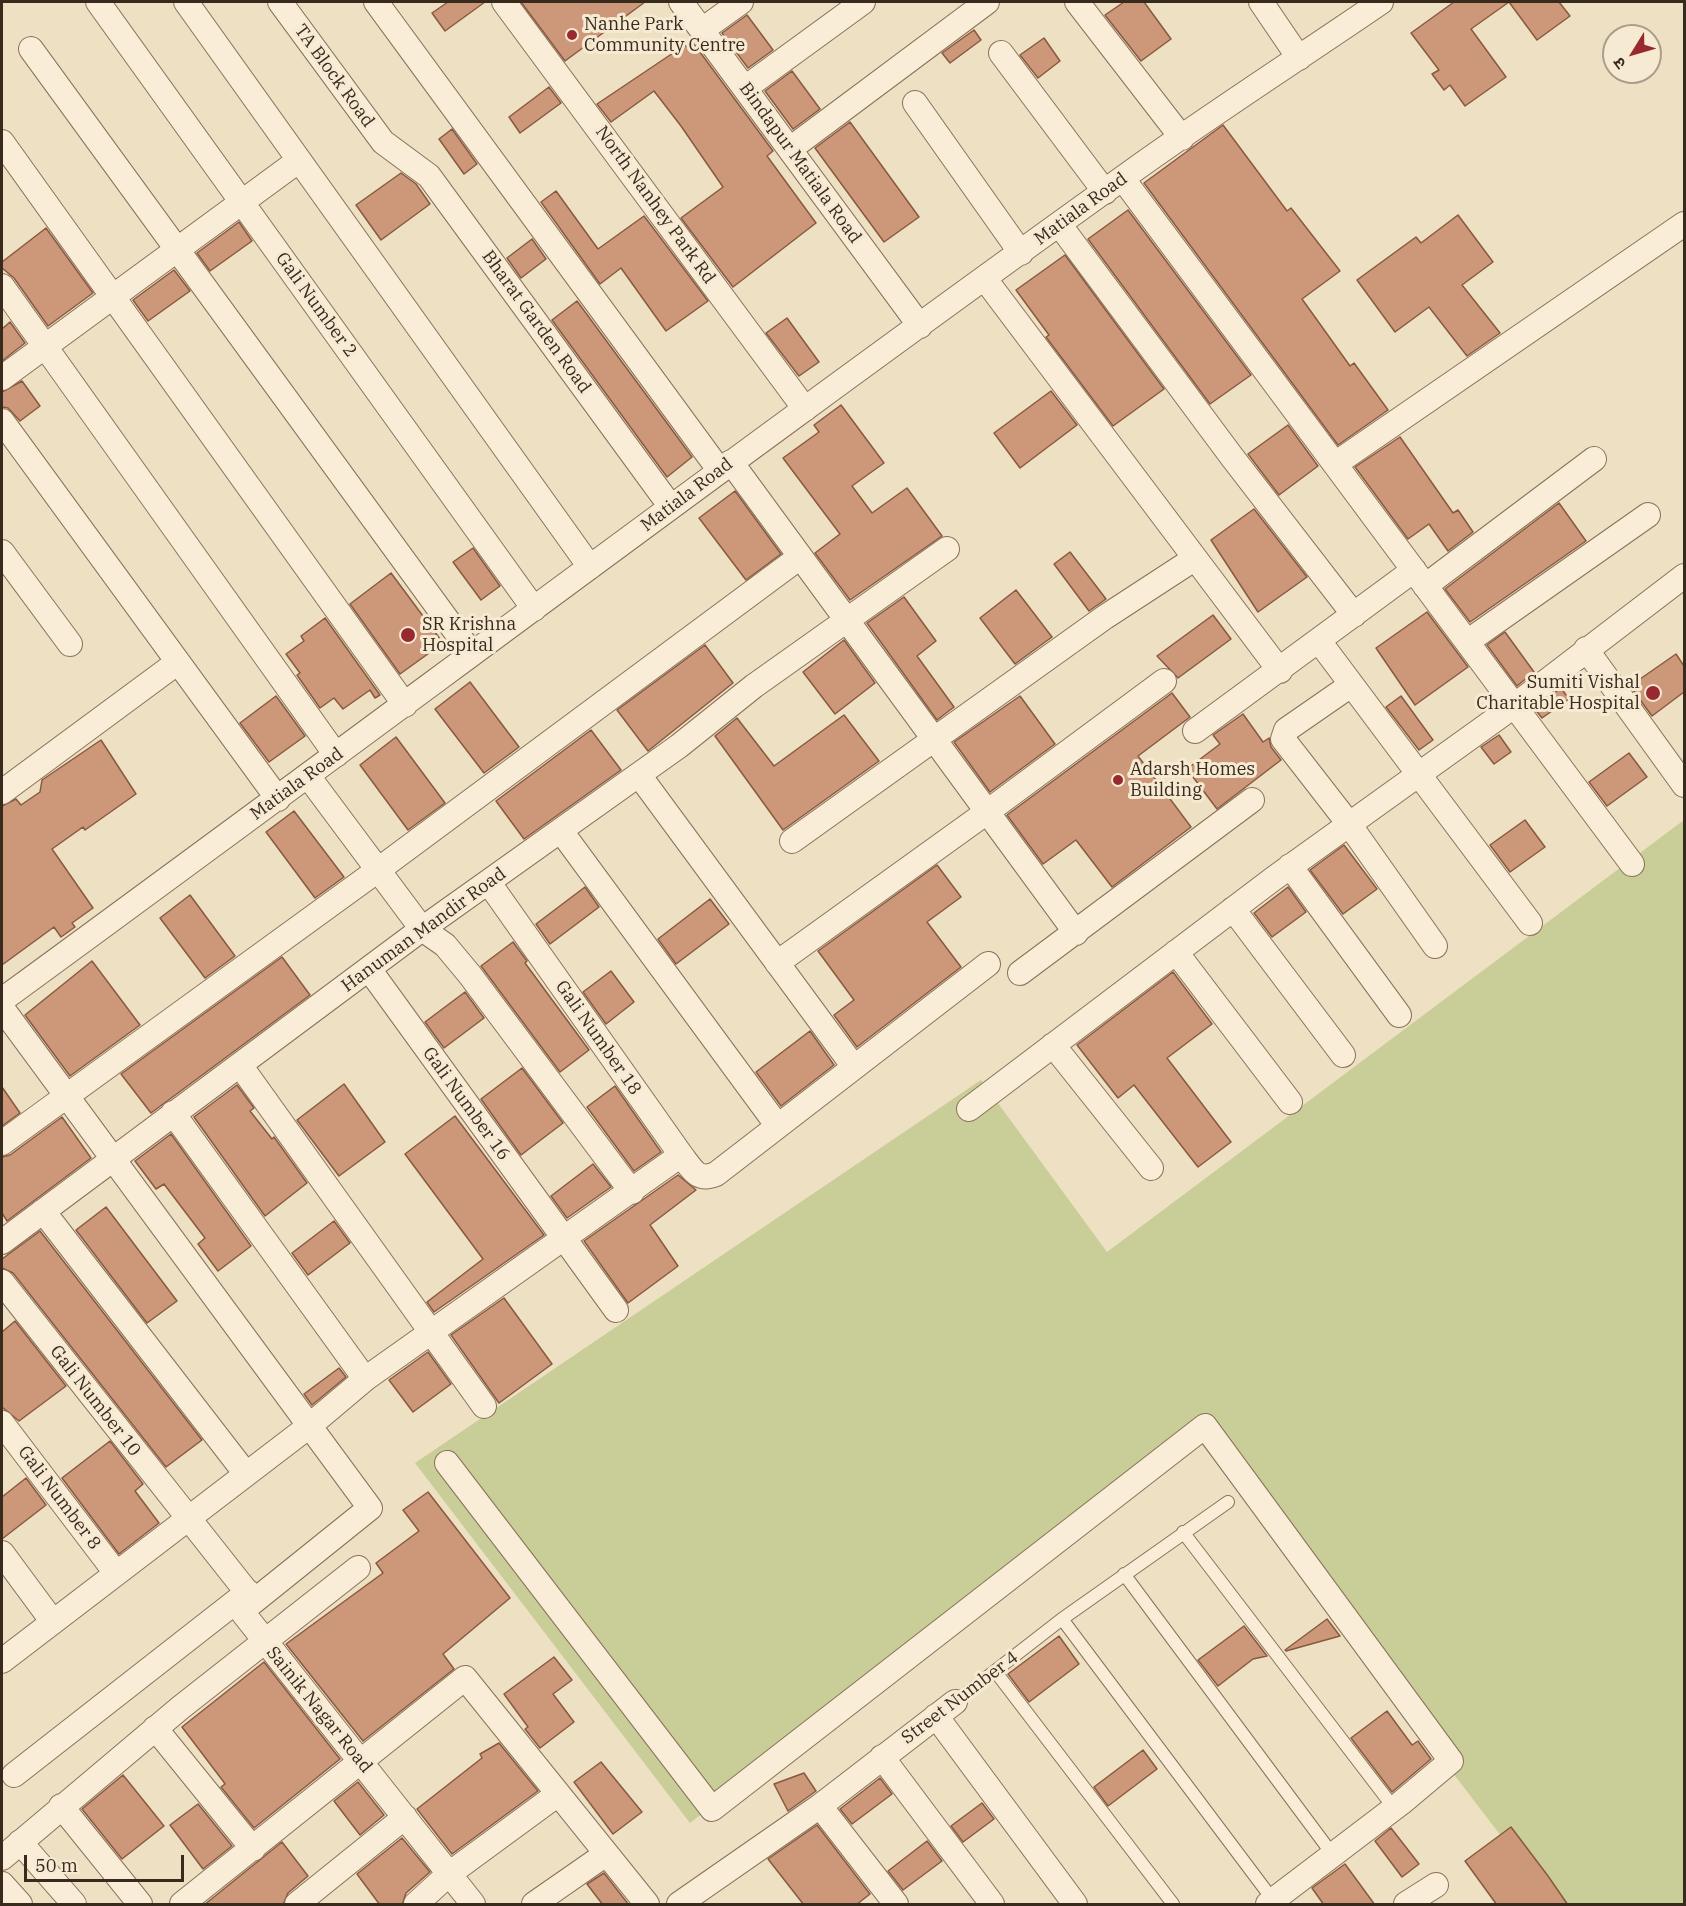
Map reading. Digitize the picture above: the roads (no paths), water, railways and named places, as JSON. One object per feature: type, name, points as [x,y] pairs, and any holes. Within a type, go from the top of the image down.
[{"type":"street","name":"Gali Number 2","points":[[99,2],[534,609]]},
{"type":"street","points":[[186,2],[590,567]]},
{"type":"street","name":"TA Block Road","points":[[280,2],[376,133],[390,148]]},
{"type":"street","points":[[375,2],[725,466],[800,557],[1076,933]]},
{"type":"street","name":"Bindapur Matiala Road","points":[[681,2],[920,326]]},
{"type":"street","points":[[702,30],[741,2]]},
{"type":"street","points":[[745,88],[863,2]]},
{"type":"street","points":[[790,149],[987,2]]},
{"type":"street","points":[[1078,2],[1182,138]]},
{"type":"street","points":[[1261,2],[1299,58]]},
{"type":"street","name":"Matiala Road","points":[[2,1000],[278,799],[725,466],[1114,185],[1381,2]]},
{"type":"street","name":"North Nanhey Park Rd","points":[[512,4],[805,409]]},
{"type":"street","points":[[31,49],[176,251],[472,654]]},
{"type":"street","points":[[1001,53],[1114,185],[1335,464],[1632,864]]},
{"type":"street","points":[[915,103],[1021,253]]},
{"type":"street","points":[[2,142],[405,705]]},
{"type":"street","name":"Bharat Garden Road","points":[[390,148],[429,176],[671,507]]},
{"type":"street","points":[[2,378],[298,161]]},
{"type":"street","points":[[1335,464],[1684,224]]},
{"type":"street","points":[[1059,225],[1232,458],[1354,615]]},
{"type":"street","points":[[985,279],[1280,671]]},
{"type":"street","points":[[2,286],[336,755]]},
{"type":"street","points":[[2,421],[278,799]]},
{"type":"street","points":[[1195,731],[1354,615],[1419,578],[1594,459]]},
{"type":"street","points":[[1467,642],[1648,515]]},
{"type":"street","name":"Hanuman Mandir Road","points":[[2,1242],[422,929],[639,776],[754,686],[947,549]]},
{"type":"street","points":[[2,552],[70,644]]},
{"type":"street","points":[[2,1143],[378,870],[800,557]]},
{"type":"street","points":[[792,841],[1105,617],[1194,559]]},
{"type":"street","points":[[969,1109],[1290,866],[1514,706],[1684,576]]},
{"type":"street","points":[[1319,641],[1530,923]]},
{"type":"street","points":[[1586,649],[1684,785]]},
{"type":"street","points":[[2,792],[178,662]]},
{"type":"street","points":[[777,963],[1164,681]]},
{"type":"street","points":[[1351,685],[1286,730],[1283,739],[1349,824],[1435,946]]},
{"type":"street","points":[[308,776],[422,929],[445,945],[458,961],[632,1192]]},
{"type":"street","points":[[639,776],[854,1067]]},
{"type":"street","points":[[1020,973],[1252,800]]},
{"type":"street","points":[[561,831],[777,1125],[988,964]]},
{"type":"street","points":[[1290,866],[1399,1015]]},
{"type":"street","name":"Gali Number 18","points":[[489,883],[697,1176],[702,1178],[716,1174],[777,1125]]},
{"type":"street","points":[[1233,909],[1343,1055]]},
{"type":"street","points":[[1176,952],[1290,1102]]},
{"type":"street","name":"Gali Number 16","points":[[369,969],[616,1310]]},
{"type":"street","points":[[2,1008],[369,1510],[14,1775]]},
{"type":"street","points":[[1053,1045],[1151,1168]]},
{"type":"street","points":[[240,1065],[484,1406]]},
{"type":"street","points":[[174,1113],[365,1379]]},
{"type":"street","points":[[2,1660],[308,1427],[365,1379],[432,1334],[681,1155]]},
{"type":"street","points":[[43,1211],[246,1474]]},
{"type":"street","name":"Gali Number 10","points":[[2,1282],[251,1596]]},
{"type":"street","name":"Gali Number 8","points":[[2,1423],[116,1573]]},
{"type":"street","points":[[447,1463],[712,1809],[1205,1426],[1451,1761],[1394,1808],[1270,1902]]},
{"type":"street","points":[[2,1553],[53,1622]]},
{"type":"street","points":[[251,1596],[243,1613],[263,1641],[358,1568]]},
{"type":"street","name":"Sainik Nagar Road","points":[[2,1858],[61,1806],[263,1641],[473,1905]]},
{"type":"street","points":[[182,1905],[465,1678],[647,1905]]},
{"type":"street","points":[[946,1709],[1075,1905]]},
{"type":"street","name":"Street Number 4","points":[[691,1901],[946,1709]]},
{"type":"street","points":[[155,1728],[253,1849]]},
{"type":"street","points":[[882,1757],[992,1905]]},
{"type":"street","points":[[416,1905],[449,1874],[558,1794]]},
{"type":"street","points":[[61,1806],[140,1905]]},
{"type":"street","points":[[820,1806],[896,1905]]},
{"type":"street","points":[[297,1905],[405,1817]]},
{"type":"street","points":[[20,1842],[74,1905]]},
{"type":"street","points":[[534,1905],[606,1854]]},
{"type":"street","points":[[2,1884],[20,1905]]},
{"type":"street","points":[[1406,1905],[1436,1885]]},
{"type":"lane","name":"Street Number 4","points":[[946,1709],[1062,1619],[1228,1502]]},
{"type":"lane","points":[[1183,1532],[1394,1808]]},
{"type":"lane","points":[[1124,1574],[1333,1855]]},
{"type":"lane","points":[[1062,1619],[1270,1902]]},
{"type":"lane","points":[[995,1671],[1173,1905]]},
{"type":"place","name":"Nanhe Park Community Centre","points":[[572,35]]},
{"type":"place","name":"SR Krishna Hospital","points":[[408,635]]},
{"type":"place","name":"Sumiti Vishal Charitable Hospital","points":[[1653,693]]},
{"type":"place","name":"Adarsh Homes Building","points":[[1118,780]]}]
